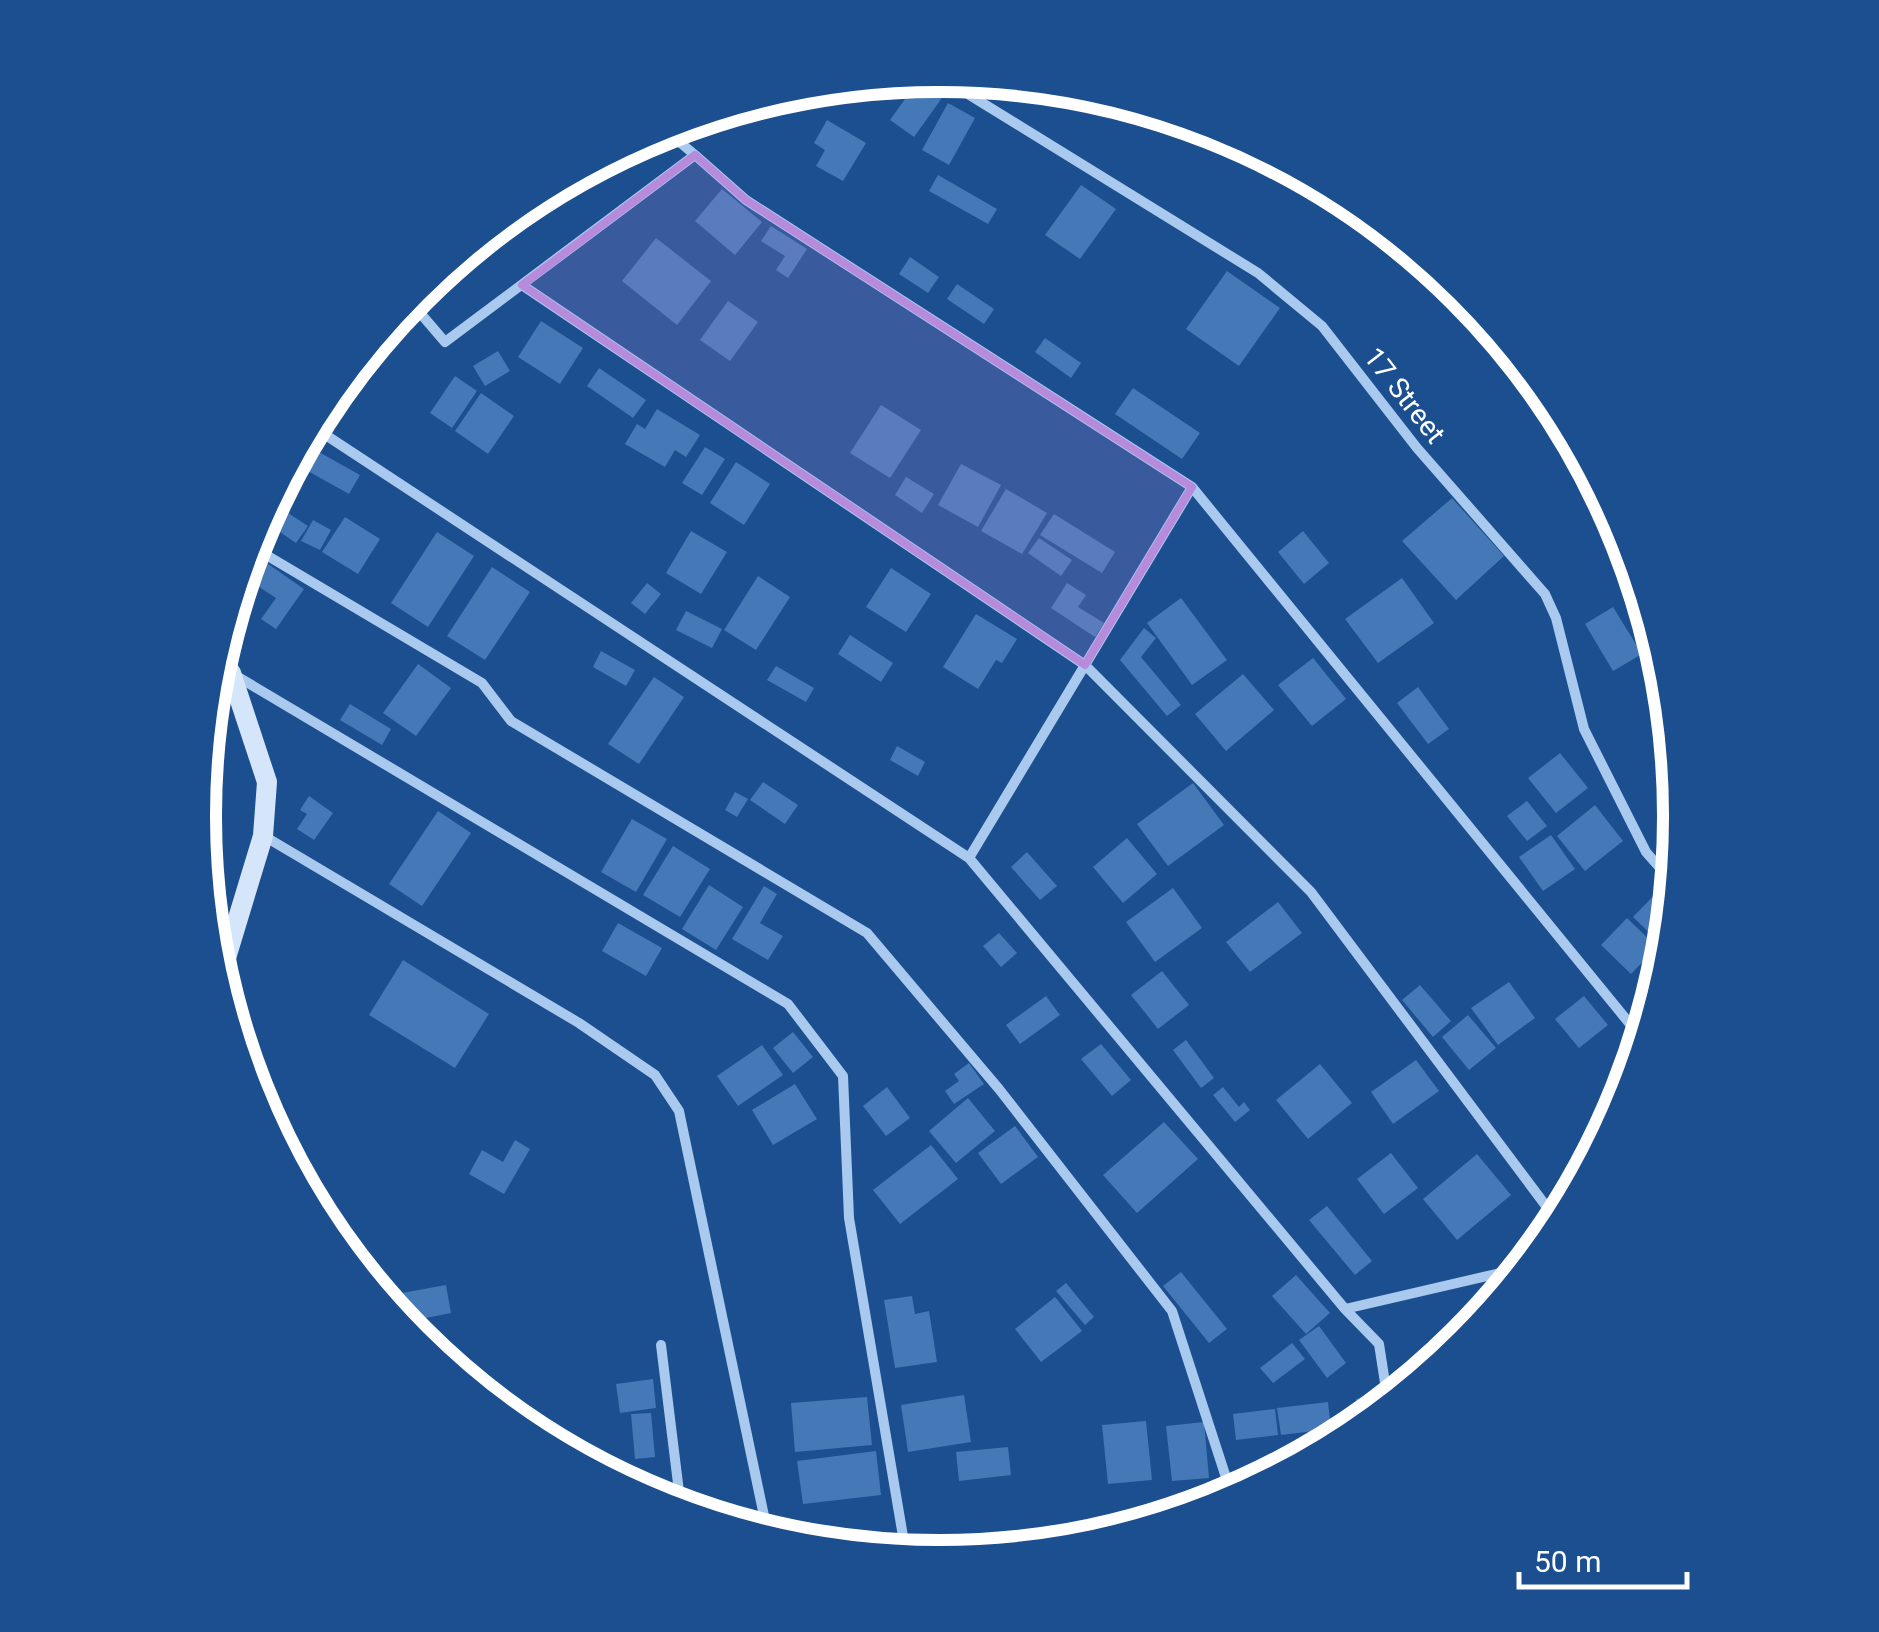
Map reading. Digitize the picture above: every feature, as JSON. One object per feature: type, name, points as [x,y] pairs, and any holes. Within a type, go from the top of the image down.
[{"type":"main road","points":[[229,949],[263,836],[266,782],[231,673]]},
{"type":"street","name":"17 Street","points":[[966,93],[1258,273],[1322,326],[1417,448],[1545,594],[1556,618],[1584,729],[1646,852],[1661,869]]},
{"type":"street","points":[[680,142],[746,200],[1192,487],[1632,1025]]},
{"type":"street","points":[[420,313],[445,342],[695,154]]},
{"type":"street","points":[[522,285],[1085,665],[1312,892],[1547,1208]]},
{"type":"street","points":[[325,435],[969,858],[1345,1310],[1379,1344],[1385,1386]]},
{"type":"street","points":[[969,858],[1192,487]]},
{"type":"street","points":[[265,554],[482,683],[511,721],[867,933],[999,1089],[1172,1311],[1227,1479]]},
{"type":"street","points":[[231,673],[788,1004],[842,1076],[849,1218],[904,1539]]},
{"type":"street","points":[[263,836],[579,1023],[655,1075],[679,1111],[765,1518]]},
{"type":"street","points":[[1345,1310],[1499,1274]]},
{"type":"street","points":[[661,1345],[679,1490]]},
{"type":"highlighted area","points":[[695,155],[746,200],[1192,487],[1085,665],[522,285]]},
{"type":"building","points":[[909,93],[944,95],[914,137],[890,120]]},
{"type":"building","points":[[948,103],[975,118],[949,165],[922,150]]},
{"type":"building","points":[[827,120],[866,143],[843,181],[816,166],[825,150],[814,143]]},
{"type":"building","points":[[938,175],[997,209],[988,224],[929,191]]},
{"type":"building","points":[[1081,185],[1116,209],[1080,259],[1045,235]]},
{"type":"building","points":[[722,189],[762,222],[735,255],[695,221]]},
{"type":"building","points":[[771,226],[807,249],[788,278],[776,270],[785,256],[761,241]]},
{"type":"building","points":[[656,238],[711,281],[677,325],[622,281]]},
{"type":"building","points":[[910,257],[939,277],[928,293],[899,274]]},
{"type":"building","points":[[1227,271],[1280,308],[1239,366],[1186,329]]},
{"type":"building","points":[[957,284],[994,309],[984,324],[947,299]]},
{"type":"building","points":[[728,301],[758,322],[730,361],[700,340]]},
{"type":"building","points":[[541,321],[583,348],[560,384],[518,357]]},
{"type":"building","points":[[1045,338],[1081,363],[1071,378],[1035,352]]},
{"type":"building","points":[[498,351],[510,371],[485,386],[473,366]]},
{"type":"building","points":[[599,368],[646,400],[633,418],[587,386]]},
{"type":"building","points":[[455,376],[477,391],[452,428],[430,413]]},
{"type":"building","points":[[1133,388],[1200,433],[1182,459],[1115,414]]},
{"type":"building","points":[[481,393],[514,416],[488,454],[455,431]]},
{"type":"building","points":[[881,405],[921,430],[890,478],[850,453]]},
{"type":"building","points":[[657,409],[700,435],[686,457],[675,450],[665,467],[625,444],[637,424],[645,429]]},
{"type":"building","points":[[705,447],[725,459],[702,495],[682,483]]},
{"type":"building","points":[[317,451],[360,475],[349,494],[306,470]]},
{"type":"building","points":[[736,462],[770,484],[744,525],[710,503]]},
{"type":"building","points":[[961,464],[1001,485],[978,527],[938,505]]},
{"type":"building","points":[[906,477],[934,494],[922,513],[895,495]]},
{"type":"building","points":[[1006,489],[1047,513],[1022,554],[981,531]]},
{"type":"building","points":[[1452,498],[1504,556],[1456,600],[1402,541]]},
{"type":"building","points":[[284,510],[308,526],[296,543],[276,529]]},
{"type":"building","points":[[1054,514],[1115,552],[1102,573],[1040,535]]},
{"type":"building","points":[[345,517],[380,539],[358,574],[322,552]]},
{"type":"building","points":[[313,520],[331,530],[320,550],[301,541]]},
{"type":"building","points":[[691,531],[727,552],[701,594],[666,573]]},
{"type":"building","points":[[1303,531],[1329,563],[1304,584],[1278,552]]},
{"type":"building","points":[[437,532],[474,556],[428,627],[391,603]]},
{"type":"building","points":[[1039,538],[1072,560],[1061,576],[1028,553]]},
{"type":"building","points":[[263,560],[304,589],[276,629],[261,619],[276,598],[254,583]]},
{"type":"building","points":[[492,567],[530,592],[485,660],[447,636]]},
{"type":"building","points":[[891,568],[931,594],[906,632],[866,607]]},
{"type":"building","points":[[758,576],[790,597],[756,650],[724,630]]},
{"type":"building","points":[[1402,578],[1434,623],[1378,663],[1345,619]]},
{"type":"building","points":[[647,583],[661,594],[645,614],[631,603]]},
{"type":"building","points":[[1067,583],[1086,595],[1078,607],[1104,623],[1095,637],[1051,608]]},
{"type":"building","points":[[1181,598],[1227,660],[1192,685],[1147,623]]},
{"type":"building","points":[[1613,607],[1642,654],[1613,671],[1585,624]]},
{"type":"building","points":[[686,611],[722,629],[712,648],[676,630]]},
{"type":"building","points":[[976,614],[1017,639],[1002,663],[996,660],[978,689],[943,667]]},
{"type":"building","points":[[1144,628],[1156,638],[1141,657],[1181,705],[1167,716],[1120,660]]},
{"type":"building","points":[[850,635],[893,663],[881,682],[838,654]]},
{"type":"building","points":[[601,651],[635,670],[626,686],[593,667]]},
{"type":"building","points":[[1313,658],[1346,699],[1312,726],[1278,685]]},
{"type":"building","points":[[418,664],[451,688],[416,736],[383,713]]},
{"type":"building","points":[[776,666],[814,688],[806,702],[767,680]]},
{"type":"building","points":[[1243,674],[1274,710],[1226,751],[1195,714]]},
{"type":"building","points":[[654,677],[684,697],[639,764],[608,744]]},
{"type":"building","points":[[1418,687],[1449,729],[1428,744],[1397,703]]},
{"type":"building","points":[[350,704],[391,729],[382,745],[340,720]]},
{"type":"building","points":[[897,746],[925,762],[918,776],[890,760]]},
{"type":"building","points":[[1560,753],[1588,788],[1556,813],[1528,778]]},
{"type":"building","points":[[763,782],[798,805],[785,824],[750,800]]},
{"type":"building","points":[[1193,783],[1224,825],[1168,866],[1137,824]]},
{"type":"building","points":[[735,792],[748,799],[737,817],[725,810]]},
{"type":"building","points":[[309,796],[333,813],[314,840],[297,829],[307,814],[300,810]]},
{"type":"building","points":[[1527,801],[1547,826],[1527,841],[1507,816]]},
{"type":"building","points":[[1595,805],[1623,841],[1585,871],[1557,836]]},
{"type":"building","points":[[438,811],[471,833],[422,906],[389,884]]},
{"type":"building","points":[[632,819],[667,839],[636,892],[601,872]]},
{"type":"building","points":[[1551,835],[1575,869],[1543,891],[1519,857]]},
{"type":"building","points":[[1127,838],[1157,874],[1123,903],[1093,867]]},
{"type":"building","points":[[673,846],[710,869],[680,917],[643,895]]},
{"type":"building","points":[[1027,852],[1057,886],[1040,900],[1011,867]]},
{"type":"building","points":[[709,885],[743,907],[716,950],[682,929]]},
{"type":"building","points":[[764,886],[777,894],[760,923],[783,936],[768,960],[732,939]]},
{"type":"building","points":[[1173,888],[1202,928],[1155,962],[1126,922]]},
{"type":"building","points":[[1659,890],[1653,936],[1633,917]]},
{"type":"building","points":[[1278,902],[1302,933],[1250,972],[1226,942]]},
{"type":"building","points":[[1627,918],[1652,942],[1649,955],[1631,974],[1601,945]]},
{"type":"building","points":[[618,923],[662,948],[646,976],[602,951]]},
{"type":"building","points":[[999,933],[1017,953],[1001,967],[983,946]]},
{"type":"building","points":[[403,960],[489,1014],[455,1068],[369,1015]]},
{"type":"building","points":[[1162,971],[1189,1005],[1158,1029],[1131,995]]},
{"type":"building","points":[[1509,982],[1535,1018],[1498,1045],[1471,1008]]},
{"type":"building","points":[[1420,985],[1451,1021],[1433,1037],[1402,1000]]},
{"type":"building","points":[[1046,996],[1060,1015],[1020,1044],[1006,1025]]},
{"type":"building","points":[[1584,996],[1608,1025],[1579,1048],[1555,1019]]},
{"type":"building","points":[[1468,1015],[1496,1048],[1469,1070],[1442,1037]]},
{"type":"building","points":[[793,1032],[813,1057],[793,1073],[773,1048]]},
{"type":"building","points":[[1186,1040],[1214,1078],[1201,1088],[1173,1050]]},
{"type":"building","points":[[1101,1044],[1131,1080],[1112,1096],[1081,1059]]},
{"type":"building","points":[[762,1045],[783,1075],[738,1106],[717,1076]]},
{"type":"building","points":[[1416,1060],[1439,1091],[1393,1124],[1371,1092]]},
{"type":"building","points":[[969,1063],[984,1084],[954,1104],[945,1091],[959,1081],[954,1074]]},
{"type":"building","points":[[1320,1064],[1352,1103],[1308,1139],[1276,1100]]},
{"type":"building","points":[[795,1084],[817,1119],[773,1145],[752,1110]]},
{"type":"building","points":[[887,1087],[910,1118],[886,1136],[863,1106]]},
{"type":"building","points":[[1223,1087],[1239,1107],[1244,1102],[1250,1110],[1235,1122],[1213,1095]]},
{"type":"building","points":[[968,1098],[995,1131],[956,1163],[929,1131]]},
{"type":"building","points":[[1164,1122],[1198,1159],[1137,1213],[1103,1175]]},
{"type":"building","points":[[1015,1126],[1038,1157],[1001,1184],[978,1153]]},
{"type":"building","points":[[515,1140],[530,1149],[504,1194],[469,1174],[482,1150],[503,1162]]},
{"type":"building","points":[[931,1145],[958,1179],[900,1224],[873,1190]]},
{"type":"building","points":[[1391,1153],[1418,1188],[1384,1214],[1357,1179]]},
{"type":"building","points":[[1477,1154],[1511,1195],[1457,1240],[1423,1199]]},
{"type":"building","points":[[1327,1206],[1372,1261],[1355,1275],[1309,1220]]},
{"type":"building","points":[[1181,1272],[1227,1329],[1209,1343],[1163,1286]]},
{"type":"building","points":[[1296,1275],[1330,1313],[1306,1334],[1272,1296]]},
{"type":"building","points":[[1066,1283],[1094,1317],[1085,1325],[1056,1291]]},
{"type":"building","points":[[446,1285],[451,1313],[420,1319],[397,1294]]},
{"type":"building","points":[[912,1296],[915,1314],[929,1311],[937,1362],[895,1368],[884,1300]]},
{"type":"building","points":[[1055,1297],[1082,1331],[1041,1362],[1015,1329]]},
{"type":"building","points":[[1319,1326],[1346,1363],[1327,1378],[1299,1340]]},
{"type":"building","points":[[1292,1343],[1305,1359],[1273,1383],[1260,1368]]},
{"type":"building","points":[[653,1379],[656,1408],[620,1413],[616,1384]]},
{"type":"building","points":[[964,1395],[971,1442],[908,1452],[901,1405]]},
{"type":"building","points":[[867,1397],[872,1445],[795,1452],[791,1403]]},
{"type":"building","points":[[1328,1402],[1331,1425],[1322,1430],[1281,1435],[1277,1408]]},
{"type":"building","points":[[1275,1409],[1278,1435],[1236,1440],[1233,1414]]},
{"type":"building","points":[[651,1413],[655,1457],[635,1459],[631,1414]]},
{"type":"building","points":[[1146,1421],[1152,1480],[1108,1484],[1102,1425]]},
{"type":"building","points":[[1204,1422],[1209,1478],[1172,1481],[1166,1426]]},
{"type":"building","points":[[1008,1447],[1011,1475],[959,1481],[956,1452]]},
{"type":"building","points":[[876,1451],[881,1495],[803,1504],[797,1461]]}]
